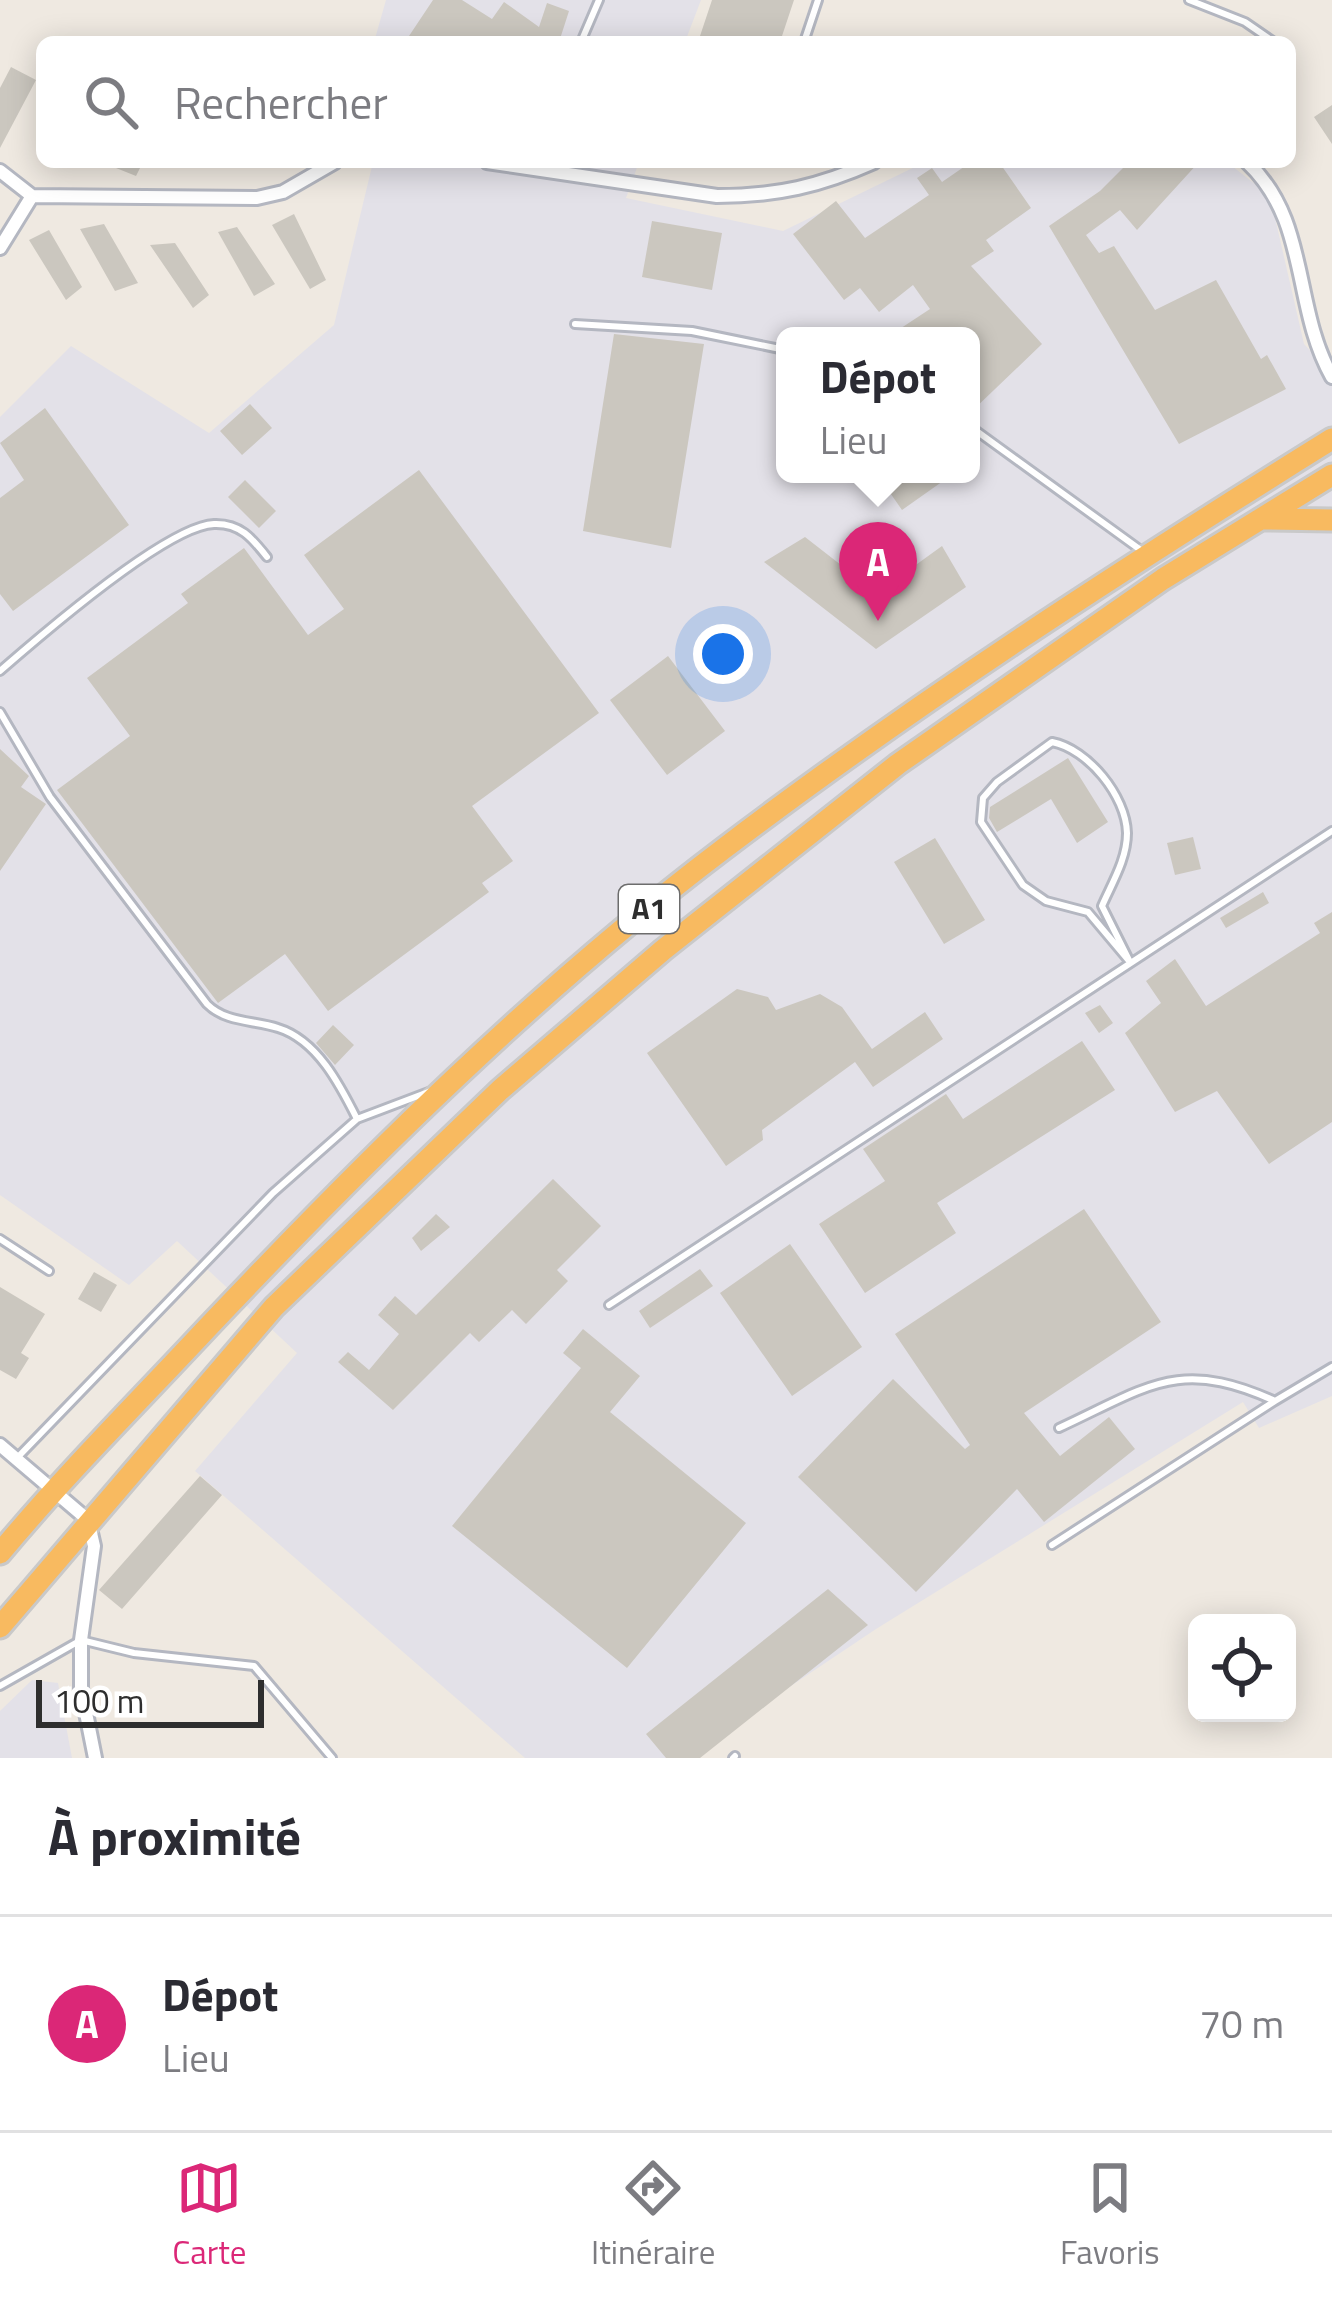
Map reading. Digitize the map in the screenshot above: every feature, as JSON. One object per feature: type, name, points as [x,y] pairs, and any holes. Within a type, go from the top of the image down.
[{"type":"highway","name":"A1","points":[[0,1553],[55,1487],[332,1197],[446,1087],[719,852],[983,660],[1332,439]]},
{"type":"highway","name":"A1","points":[[0,1627],[274,1307],[500,1090],[663,950],[898,764],[1163,578],[1332,475]]},
{"type":"highway","points":[[1263,519],[1332,520]]},
{"type":"street","points":[[0,171],[32,196],[257,198],[283,192],[325,168]]},
{"type":"street","points":[[547,168],[717,196],[818,187],[861,168]]},
{"type":"street","points":[[1253,168],[1271,185],[1286,213],[1308,326],[1332,377]]},
{"type":"street","points":[[0,248],[32,196]]},
{"type":"street","points":[[0,1445],[55,1487],[88,1520],[94,1546],[92,1591],[81,1640],[81,1688],[95,1758]]},
{"type":"lane","points":[[583,36],[598,0]]},
{"type":"lane","points":[[806,36],[818,0]]},
{"type":"lane","points":[[1190,0],[1245,22],[1265,36]]},
{"type":"lane","points":[[575,324],[692,332],[776,348]]},
{"type":"lane","points":[[980,434],[1145,554]]},
{"type":"lane","points":[[0,671],[55,623],[177,537],[212,524],[239,527],[267,557]]},
{"type":"lane","points":[[0,712],[50,797],[207,1004],[230,1018],[283,1028],[313,1051],[357,1119]]},
{"type":"lane","points":[[1052,742],[1073,746],[1096,764],[1127,829],[1124,856],[1102,906],[1130,962],[1088,912],[1046,901],[1023,885],[980,822],[982,798],[1052,742]]},
{"type":"lane","points":[[609,1305],[1332,831]]},
{"type":"lane","points":[[17,1458],[272,1193],[357,1119],[446,1087]]},
{"type":"lane","points":[[0,1239],[49,1270]]},
{"type":"lane","points":[[1052,1545],[1332,1367]]},
{"type":"lane","points":[[1059,1428],[1168,1378],[1235,1383],[1275,1401]]},
{"type":"lane","points":[[0,1686],[81,1640],[134,1653],[254,1666],[332,1758]]},
{"type":"shaded area","points":[[386,0],[701,0],[687,36],[376,36]]},
{"type":"shaded area","points":[[372,168],[637,168],[626,198],[783,231],[913,168],[1235,168],[1270,196],[1304,344],[1332,374],[1332,1396],[1259,1428],[1243,1402],[876,1629],[683,1758],[525,1758],[195,1471],[297,1353],[177,1241],[129,1285],[0,1195],[0,417],[71,346],[209,433],[334,325]]},
{"type":"shaded area","points":[[32,1680],[58,1683],[72,1758],[0,1758],[0,1711]]},
{"type":"building","points":[[433,0],[462,0],[492,19],[504,2],[539,27],[547,3],[569,11],[561,36],[409,36]]},
{"type":"building","points":[[712,0],[794,0],[782,36],[700,36]]},
{"type":"building","points":[[11,67],[36,80],[0,148],[0,88]]},
{"type":"building","points":[[1332,105],[1332,144],[1314,117]]},
{"type":"building","points":[[116,168],[140,168],[136,176]]},
{"type":"building","points":[[932,168],[942,182],[962,168],[1003,168],[1031,208],[986,240],[994,251],[971,266],[1042,344],[980,403],[980,327],[903,327],[930,309],[913,285],[879,312],[860,288],[844,300],[793,234],[836,201],[865,238],[929,195],[917,178]]},
{"type":"building","points":[[1123,168],[1194,168],[1137,230],[1120,210],[1086,235],[1099,253],[1114,246],[1155,310],[1216,280],[1261,359],[1267,355],[1286,389],[1179,444],[1049,226],[1100,191]]},
{"type":"building","points":[[294,214],[326,280],[310,289],[272,225]]},
{"type":"building","points":[[652,221],[722,233],[712,290],[642,277]]},
{"type":"building","points":[[104,224],[138,283],[115,291],[80,229]]},
{"type":"building","points":[[237,227],[275,284],[254,296],[218,232]]},
{"type":"building","points":[[49,230],[82,287],[66,300],[29,240]]},
{"type":"building","points":[[175,243],[209,295],[193,308],[150,245]]},
{"type":"building","points":[[614,334],[704,344],[671,548],[583,531]]},
{"type":"building","points":[[250,404],[272,428],[242,455],[220,431]]},
{"type":"building","points":[[45,408],[129,525],[13,611],[0,594],[0,498],[24,480],[0,443]]},
{"type":"building","points":[[419,470],[599,713],[472,806],[513,861],[482,883],[489,892],[328,1011],[285,954],[218,1003],[57,790],[130,736],[87,678],[188,603],[181,594],[244,548],[308,635],[344,609],[304,555]]},
{"type":"building","points":[[245,480],[276,511],[259,528],[228,497]]},
{"type":"building","points":[[892,483],[940,483],[902,510],[886,487]]},
{"type":"building","points":[[805,537],[877,593],[942,546],[966,587],[876,649],[764,562]]},
{"type":"building","points":[[668,656],[725,731],[667,775],[610,700]]},
{"type":"building","points":[[0,749],[29,776],[21,787],[46,804],[0,871]]},
{"type":"building","points":[[1068,758],[1108,822],[1077,843],[1051,799],[997,832],[989,818],[990,807]]},
{"type":"building","points":[[1193,837],[1201,869],[1175,875],[1167,843]]},
{"type":"building","points":[[935,838],[985,920],[944,944],[894,862]]},
{"type":"building","points":[[1263,892],[1269,903],[1226,928],[1220,918]]},
{"type":"building","points":[[1332,912],[1332,1122],[1269,1164],[1217,1091],[1175,1112],[1125,1033],[1161,1003],[1146,981],[1175,959],[1206,1006],[1320,933],[1314,923]]},
{"type":"building","points":[[737,989],[768,997],[776,1010],[820,994],[842,1007],[872,1049],[925,1012],[943,1039],[873,1087],[855,1062],[762,1130],[763,1140],[726,1166],[647,1053]]},
{"type":"building","points":[[1100,1005],[1113,1023],[1099,1033],[1085,1013]]},
{"type":"building","points":[[333,1025],[354,1045],[335,1065],[316,1043]]},
{"type":"building","points":[[1082,1041],[1115,1090],[937,1203],[956,1233],[865,1293],[819,1224],[885,1181],[863,1149],[946,1094],[963,1119]]},
{"type":"building","points":[[553,1179],[601,1226],[557,1270],[568,1281],[526,1324],[512,1310],[479,1342],[470,1333],[393,1410],[338,1362],[348,1352],[369,1370],[399,1334],[378,1315],[395,1296],[416,1315]]},
{"type":"building","points":[[1084,1209],[1161,1322],[1024,1413],[1060,1456],[1109,1417],[1135,1449],[1044,1522],[1017,1489],[916,1592],[798,1477],[893,1379],[965,1449],[970,1445],[895,1334]]},
{"type":"building","points":[[436,1214],[450,1227],[421,1251],[412,1238]]},
{"type":"building","points":[[790,1244],[862,1347],[792,1396],[720,1293]]},
{"type":"building","points":[[700,1269],[713,1286],[650,1328],[639,1311]]},
{"type":"building","points":[[94,1272],[117,1285],[101,1312],[78,1299]]},
{"type":"building","points":[[0,1287],[45,1314],[21,1353],[29,1358],[16,1379],[0,1370]]},
{"type":"building","points":[[583,1329],[640,1376],[610,1412],[746,1523],[627,1668],[452,1526],[581,1368],[563,1353]]},
{"type":"building","points":[[200,1476],[222,1495],[122,1609],[99,1590]]},
{"type":"building","points":[[828,1589],[868,1625],[700,1758],[666,1758],[646,1734]]},
{"type":"place","name":"Dépot","points":[[878,621]]}]
